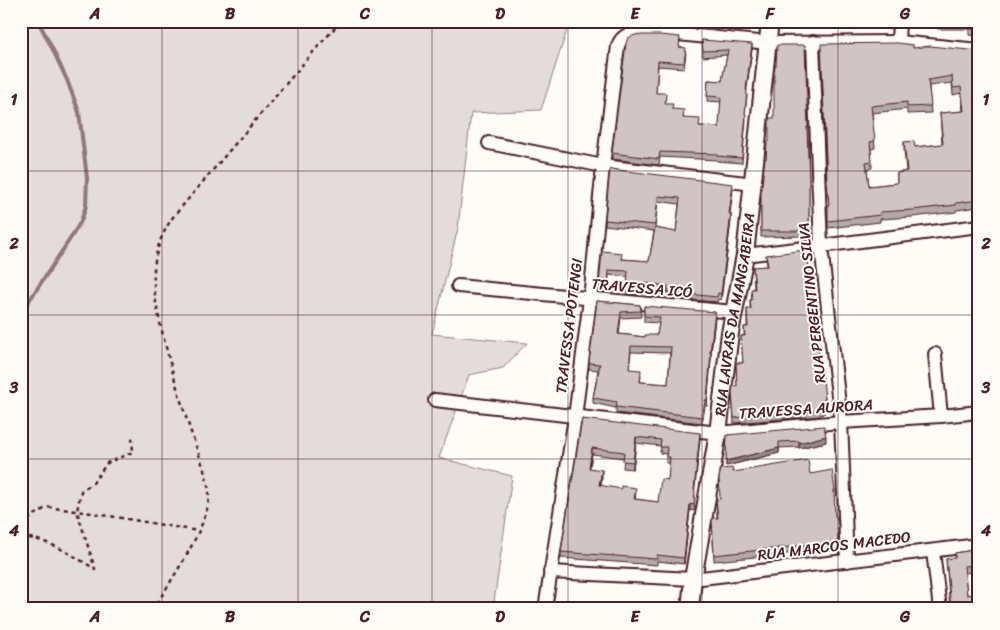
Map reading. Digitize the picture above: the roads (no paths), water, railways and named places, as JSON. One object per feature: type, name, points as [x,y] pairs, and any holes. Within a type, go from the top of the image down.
[{"type":"street","name":"RUA LAVRAS DA MANGABEIRA","points":[[690,609],[693,578],[718,433],[730,334],[745,254],[770,21]]},
{"type":"street","points":[[898,42],[899,21]]},
{"type":"street","name":"TRAVESSA POTENGI","points":[[545,609],[575,417],[618,46],[627,34],[647,31],[769,42]]},
{"type":"street","points":[[769,42],[898,42],[979,50]]},
{"type":"street","name":"RUA PERGENTINO SILVA","points":[[813,42],[821,246],[841,422],[847,561]]},
{"type":"street","points":[[489,143],[603,166],[754,184]]},
{"type":"street","points":[[745,254],[979,226]]},
{"type":"street","name":"TRAVESSA ICÓ","points":[[458,286],[734,312]]},
{"type":"street","points":[[935,354],[941,416]]},
{"type":"street","name":"TRAVESSA AURORA","points":[[435,400],[718,433],[979,412]]},
{"type":"street","name":"RUA MARCOS MACEDO","points":[[550,572],[693,578],[979,545]]},
{"type":"street","points":[[933,551],[940,609]]},
{"type":"waterway","points":[[21,313],[81,221],[86,206],[87,178],[79,112],[67,80],[38,21]]}]
